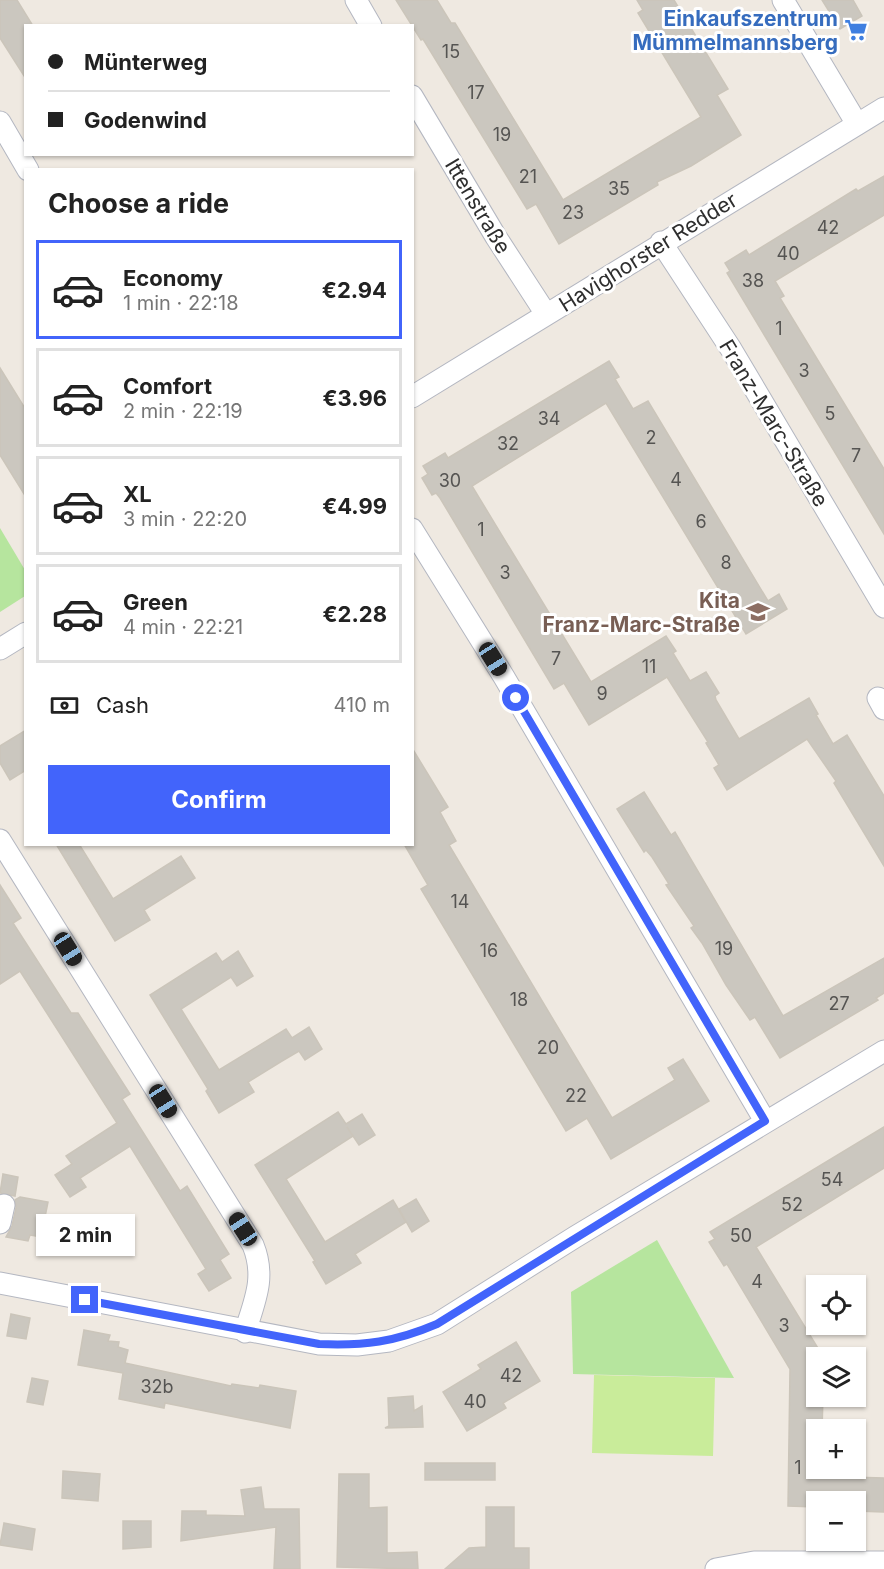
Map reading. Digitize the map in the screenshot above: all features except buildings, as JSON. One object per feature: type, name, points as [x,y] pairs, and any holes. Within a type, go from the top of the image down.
[{"type":"street","points":[[356,0],[370,24]]},
{"type":"street","points":[[783,0],[857,124]]},
{"type":"street","name":"Ittenstraße","points":[[414,99],[496,237],[546,315]]},
{"type":"street","name":"Havighorster Redder","points":[[414,396],[661,242],[884,108]]},
{"type":"street","points":[[0,122],[27,168]]},
{"type":"street","name":"Franz-Marc-Straße","points":[[661,242],[731,350],[884,607]]},
{"type":"street","points":[[414,532],[504,677],[765,1121]]},
{"type":"street","points":[[0,649],[24,634]]},
{"type":"street","points":[[0,840],[254,1245],[260,1262],[260,1278],[245,1332]]},
{"type":"street","points":[[0,1283],[245,1332],[319,1344],[357,1346],[389,1341],[437,1324],[765,1121],[884,1051]]},
{"type":"street","points":[[716,1569],[754,1562],[884,1562]]},
{"type":"green space","points":[[0,528],[24,568],[24,597],[0,612]]},
{"type":"green space","points":[[657,1240],[734,1378],[573,1374],[571,1292]]},
{"type":"green space","points":[[594,1375],[715,1378],[713,1456],[592,1453]]},
{"type":"place","name":"Einkaufszentrum Mümmelmannsberg","points":[[856,30]]},
{"type":"place","name":"Kita Franz-Marc-Straße","points":[[758,612]]},
{"type":"route","points":[[85,1300],[245,1332],[319,1344],[357,1346],[389,1341],[437,1324],[765,1121],[516,698]]}]
